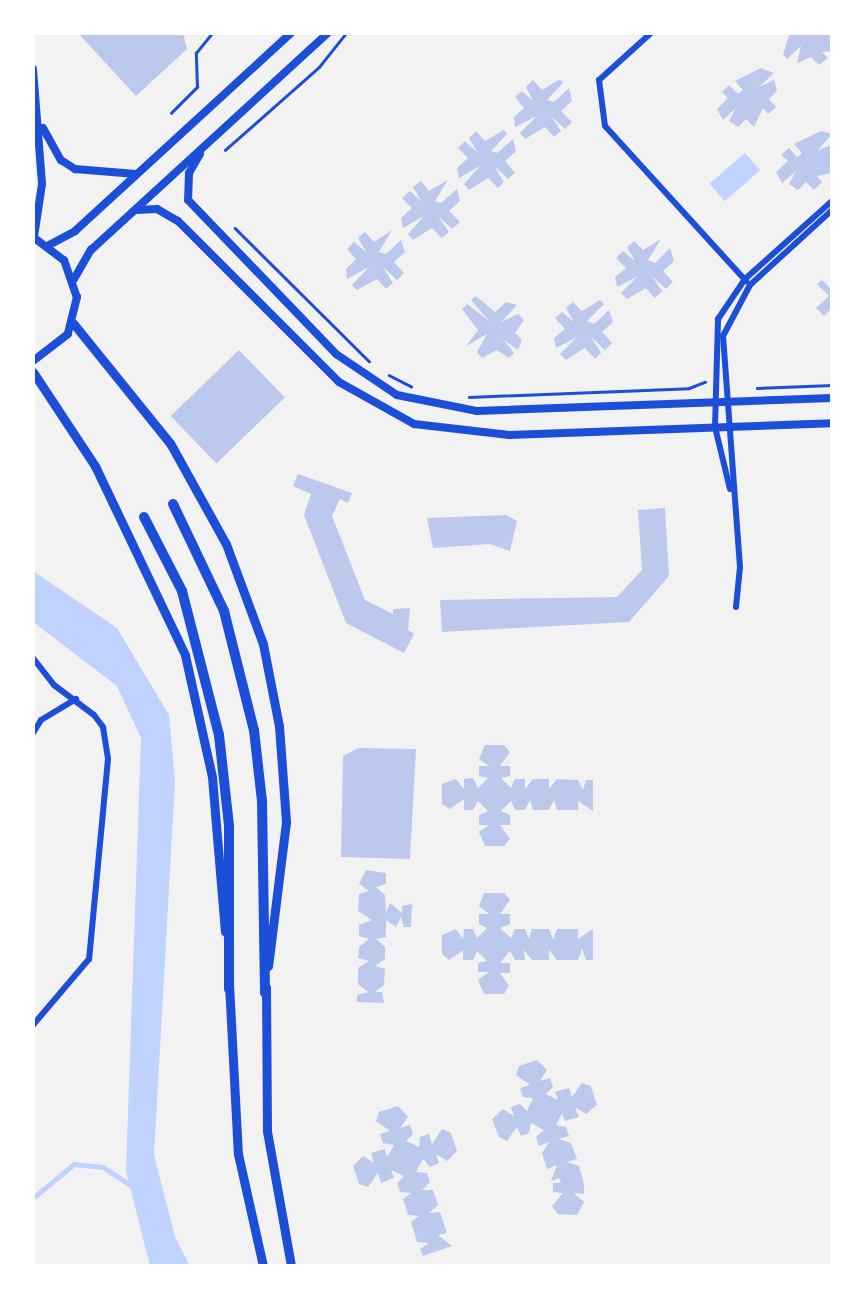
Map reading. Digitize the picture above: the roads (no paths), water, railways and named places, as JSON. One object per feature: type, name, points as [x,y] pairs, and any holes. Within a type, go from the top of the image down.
[{"type":"highway","points":[[173,504],[224,611],[251,718],[262,801],[265,993]]},
{"type":"highway","points":[[144,517],[182,590],[219,735],[229,826],[229,989]]},
{"type":"main road","points":[[49,245],[75,232],[291,33]]},
{"type":"main road","points":[[33,361],[53,351],[73,323],[74,279],[91,250],[200,155],[328,33]]},
{"type":"main road","points":[[33,69],[39,118],[42,184],[34,237],[49,245],[74,279]]},
{"type":"main road","points":[[39,118],[51,147],[75,169],[136,174]]},
{"type":"main road","points":[[200,155],[189,173],[188,200],[336,354],[406,398],[477,411],[832,398]]},
{"type":"main road","points":[[136,210],[166,213],[200,242],[339,382],[414,424],[494,435],[832,423]]},
{"type":"main road","points":[[73,323],[170,443],[226,544],[263,644],[279,726],[286,822],[265,993],[264,1096],[278,1216],[292,1266]]},
{"type":"main road","points":[[33,372],[95,466],[185,655],[213,789],[229,989],[235,1129],[251,1222],[263,1266]]},
{"type":"street","points":[[651,33],[600,80],[605,126],[747,282]]},
{"type":"street","points":[[736,607],[740,567],[730,489],[715,427],[713,338],[726,301],[832,201]]},
{"type":"street","points":[[730,489],[731,426],[723,336],[747,282],[832,210]]},
{"type":"street","points":[[33,658],[54,685],[76,699],[103,727],[108,760],[89,959],[33,1025]]},
{"type":"street","points":[[34,729],[76,699]]},
{"type":"water","points":[[745,153],[760,170],[725,201],[710,184]]},
{"type":"water","points":[[33,571],[117,628],[169,715],[175,781],[154,1155],[175,1237],[190,1266],[150,1266],[126,1171],[141,738],[117,686],[33,622]]},
{"type":"waterway","points":[[33,1198],[74,1164],[103,1167],[131,1185]]}]
